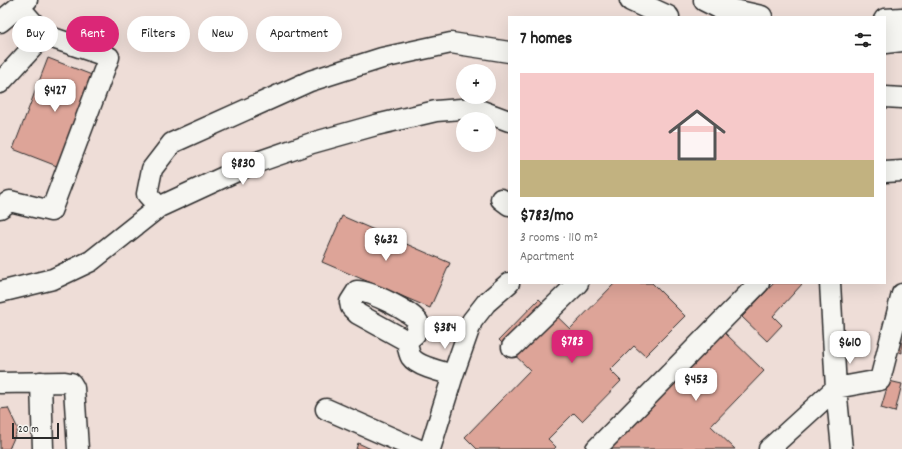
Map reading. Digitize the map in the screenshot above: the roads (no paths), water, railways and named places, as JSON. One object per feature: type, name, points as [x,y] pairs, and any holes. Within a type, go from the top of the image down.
[{"type":"highway","points":[[631,0],[666,16]]},
{"type":"highway","points":[[705,0],[721,8],[757,16]]},
{"type":"highway","points":[[886,20],[902,19]]},
{"type":"highway","points":[[886,42],[902,40]]},
{"type":"street","points":[[0,22],[23,4],[31,16]]},
{"type":"street","points":[[0,208],[10,201],[51,211],[109,57],[58,40]]},
{"type":"street","points":[[159,207],[147,194],[152,169],[172,143],[310,81],[382,58],[451,43],[508,52]]},
{"type":"street","points":[[0,83],[28,52]]},
{"type":"street","points":[[886,97],[902,98]]},
{"type":"street","points":[[0,292],[53,279],[91,261],[159,207],[252,164],[376,124],[436,111],[474,108],[508,121]]},
{"type":"street","points":[[886,172],[902,171]]},
{"type":"street","points":[[430,449],[453,375],[472,321],[486,303],[508,284]]},
{"type":"street","points":[[512,347],[577,284]]},
{"type":"street","points":[[596,449],[758,284]]},
{"type":"street","points":[[830,284],[836,388],[842,449]]},
{"type":"street","points":[[769,449],[836,388],[880,380],[902,294]]},
{"type":"street","points":[[407,341],[411,358],[427,367],[453,375]]},
{"type":"street","points":[[41,382],[43,449]]},
{"type":"street","points":[[0,383],[65,382],[71,384],[74,388],[78,449]]},
{"type":"street","points":[[326,408],[417,449]]}]
